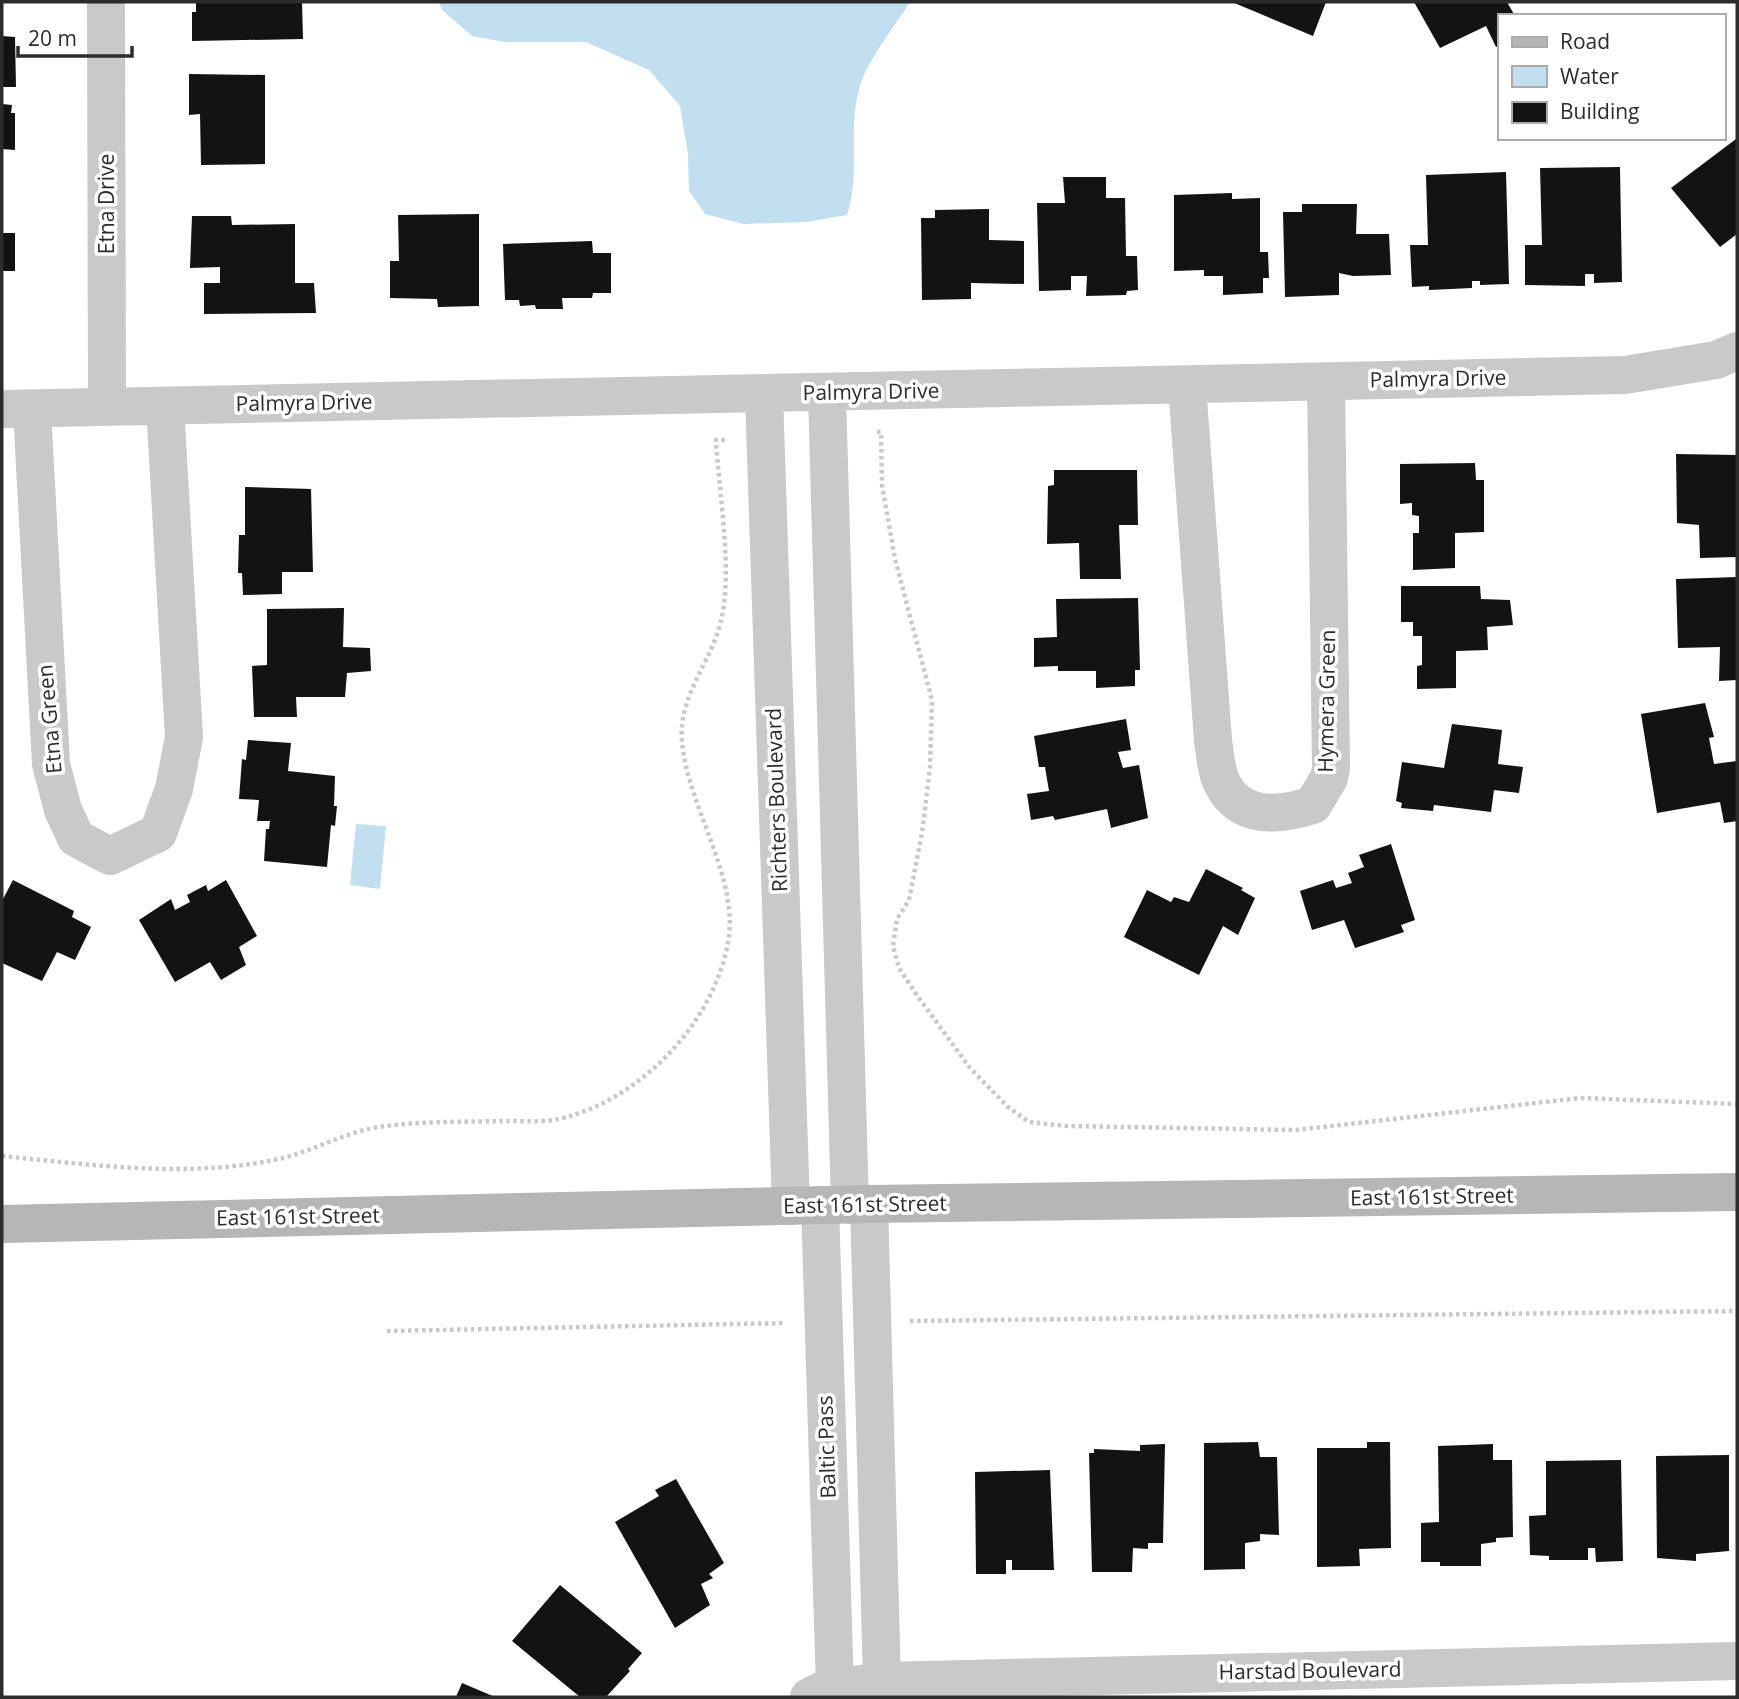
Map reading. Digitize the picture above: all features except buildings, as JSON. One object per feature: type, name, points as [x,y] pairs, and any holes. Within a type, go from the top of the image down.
[{"type":"street","name":"Etna Drive","points":[[106,2],[107,406]]},
{"type":"street","name":"Palmyra Drive","points":[[17,409],[827,394],[1625,375],[1716,360],[1737,351]]},
{"type":"street","name":"Hymera Green","points":[[1187,385],[1213,740],[1220,781],[1236,804],[1251,811],[1289,813],[1313,805],[1329,778],[1331,768],[1326,382]]},
{"type":"street","points":[[827,394],[832,1205],[871,1321],[882,1681]]},
{"type":"street","name":"Richters Boulevard","points":[[764,395],[832,1205]]},
{"type":"street","name":"Etna Green","points":[[17,409],[51,764],[63,810],[76,838],[110,856],[158,833],[174,789],[184,737],[165,405]]},
{"type":"street","name":"East 161st Street","points":[[2,1224],[832,1205],[1734,1192]]},
{"type":"street","name":"Baltic Pass","points":[[822,1693],[823,1322],[832,1205]]},
{"type":"street","name":"Harstad Boulevard","points":[[822,1693],[882,1681],[1737,1661]]},
{"type":"path","points":[[871,1321],[1737,1311]]},
{"type":"path","points":[[387,1331],[823,1322]]},
{"type":"water","points":[[439,2],[910,2],[875,54],[860,86],[854,118],[853,183],[847,215],[807,222],[743,224],[705,214],[689,191],[688,154],[680,106],[649,70],[586,42],[505,42],[472,36],[442,10]]},
{"type":"water","points":[[356,824],[386,826],[380,889],[350,885]]}]
